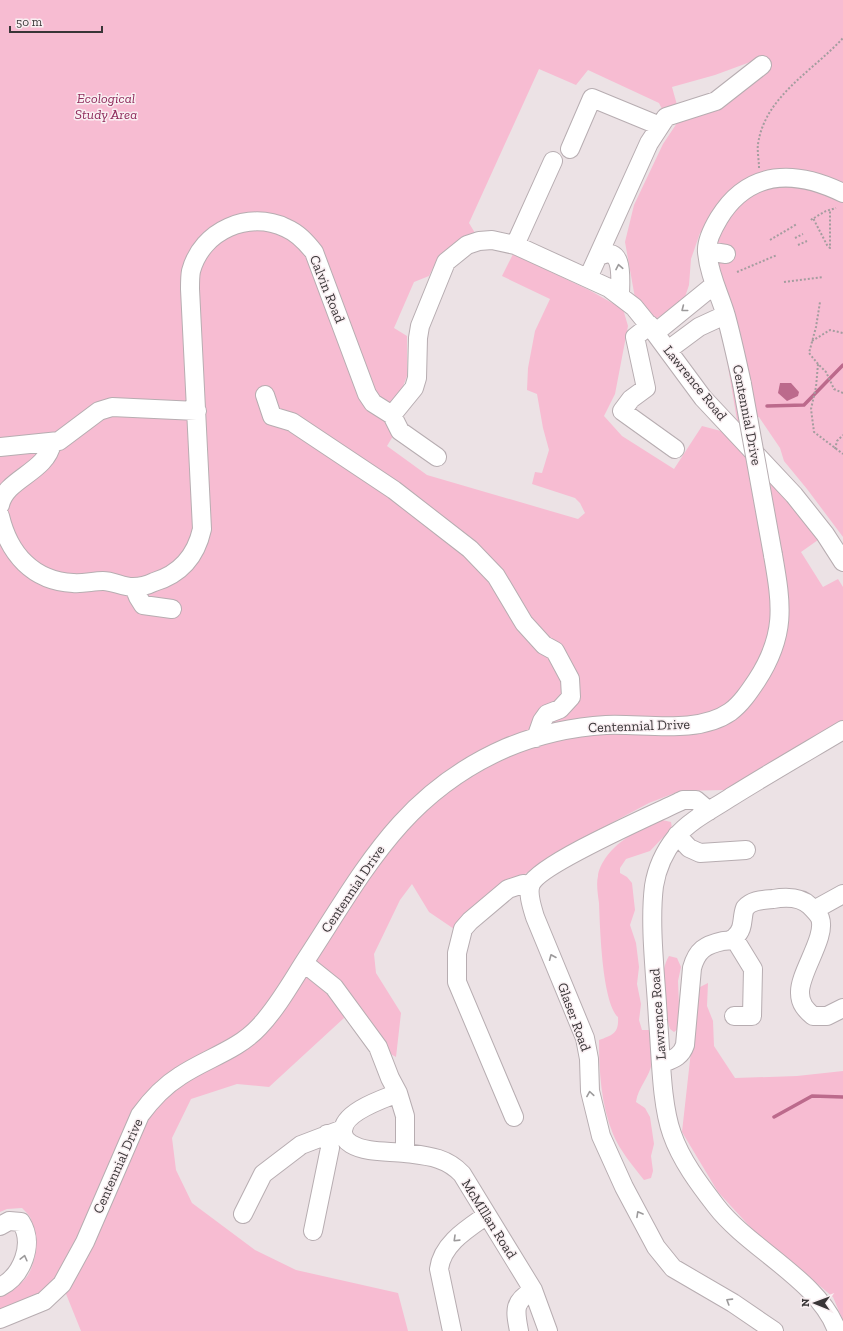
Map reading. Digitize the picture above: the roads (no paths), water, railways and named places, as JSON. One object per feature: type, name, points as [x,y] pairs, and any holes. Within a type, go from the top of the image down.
[{"type":"street","points":[[588,278],[640,162],[666,117],[716,101],[762,65]]},
{"type":"street","points":[[570,149],[592,98],[660,126]]},
{"type":"street","points":[[515,245],[553,161]]},
{"type":"street","name":"Centennial Drive","points":[[0,1320],[44,1301],[62,1284],[85,1242],[140,1115],[152,1100],[180,1076],[246,1038],[259,1028],[272,1012],[378,849],[418,805],[446,782],[470,767],[506,748],[564,730],[605,725],[682,726],[716,719],[729,713],[751,689],[770,660],[776,642],[781,598],[742,384],[726,315],[714,285],[707,251],[709,237],[727,206],[734,198],[747,188],[761,181],[776,178],[806,179],[824,184],[840,200]]},
{"type":"street","name":"Calvin Road","points":[[0,516],[14,550],[21,561],[35,572],[48,579],[74,583],[105,581],[134,587],[166,579],[179,571],[188,560],[198,545],[202,529],[190,289],[191,271],[198,254],[209,240],[220,231],[235,224],[261,220],[301,228],[314,252],[324,299],[367,394],[373,403],[392,415]]},
{"type":"street","points":[[437,457],[400,431],[392,415],[414,388],[417,378],[418,338],[420,326],[446,262],[467,245],[479,241],[492,240],[515,245],[588,278],[620,295],[634,307],[652,329]]},
{"type":"street","points":[[707,251],[726,254]]},
{"type":"street","points":[[599,256],[604,253],[609,254],[618,261],[620,269],[620,295]]},
{"type":"street","points":[[675,449],[622,411],[631,399],[646,388],[635,337],[652,329],[714,285]]},
{"type":"street","points":[[668,350],[699,327],[726,315]]},
{"type":"street","name":"Lawrence Road","points":[[652,329],[703,398],[794,495],[825,534],[843,562]]},
{"type":"street","points":[[265,395],[272,416],[292,422],[394,490],[470,549],[496,576],[520,617],[544,645],[555,651],[570,679],[571,697],[560,709],[547,714],[542,721],[536,738]]},
{"type":"street","points":[[0,446],[52,443],[64,438],[99,411],[112,407],[197,411]]},
{"type":"street","points":[[0,505],[5,494],[46,458],[52,443]]},
{"type":"street","points":[[134,587],[138,598],[143,604],[172,609]]},
{"type":"street","name":"Lawrence Road","points":[[837,1331],[833,1319],[820,1300],[718,1208],[702,1187],[680,1152],[672,1134],[667,1116],[661,1064],[652,908],[658,868],[666,851],[677,835],[710,811],[843,730]]},
{"type":"street","points":[[514,1117],[457,982],[457,953],[463,929],[470,921],[508,889],[523,884],[530,885],[535,878],[545,870],[575,853],[683,800],[696,800],[710,811]]},
{"type":"street","points":[[677,835],[689,848],[700,853],[746,850]]},
{"type":"street","name":"Glaser Road","points":[[530,885],[530,896],[535,916],[585,1038],[589,1053],[588,1080],[592,1106],[601,1136],[624,1187],[656,1247],[673,1268],[733,1303],[764,1329]]},
{"type":"street","points":[[814,910],[843,894]]},
{"type":"street","points":[[661,1064],[678,1057],[682,1053],[685,1045],[692,968],[695,958],[700,950],[706,946],[734,938],[742,928],[745,908],[753,901],[782,897],[795,899],[807,904],[814,910],[820,918],[821,929],[801,984],[800,995],[804,1008],[813,1016],[827,1016],[843,1008]]},
{"type":"street","points":[[734,938],[753,968],[752,1016],[734,1016]]},
{"type":"street","points":[[304,963],[334,987],[378,1047],[385,1050],[398,1071],[398,1094],[405,1116],[405,1153]]},
{"type":"street","points":[[243,1214],[264,1174],[301,1145],[335,1132],[358,1111],[377,1101],[398,1094]]},
{"type":"street","points":[[314,1231],[330,1148],[335,1132]]},
{"type":"street","name":"McMIllan Road","points":[[335,1132],[355,1146],[439,1158],[451,1164],[469,1184],[533,1290],[548,1331]]},
{"type":"street","points":[[452,1331],[439,1269],[440,1259],[444,1250],[464,1231],[487,1215]]},
{"type":"street","points":[[0,1226],[9,1221],[21,1222],[26,1230],[26,1242],[22,1266],[16,1275],[0,1287]]},
{"type":"street","points":[[520,1331],[515,1311],[520,1298],[533,1290]]},
{"type":"waterway","points":[[767,406],[804,405],[843,365]]},
{"type":"waterway","points":[[774,1117],[812,1096],[843,1097]]},
{"type":"park label","name":"Ecological Study Area","points":[[106,106]]}]
